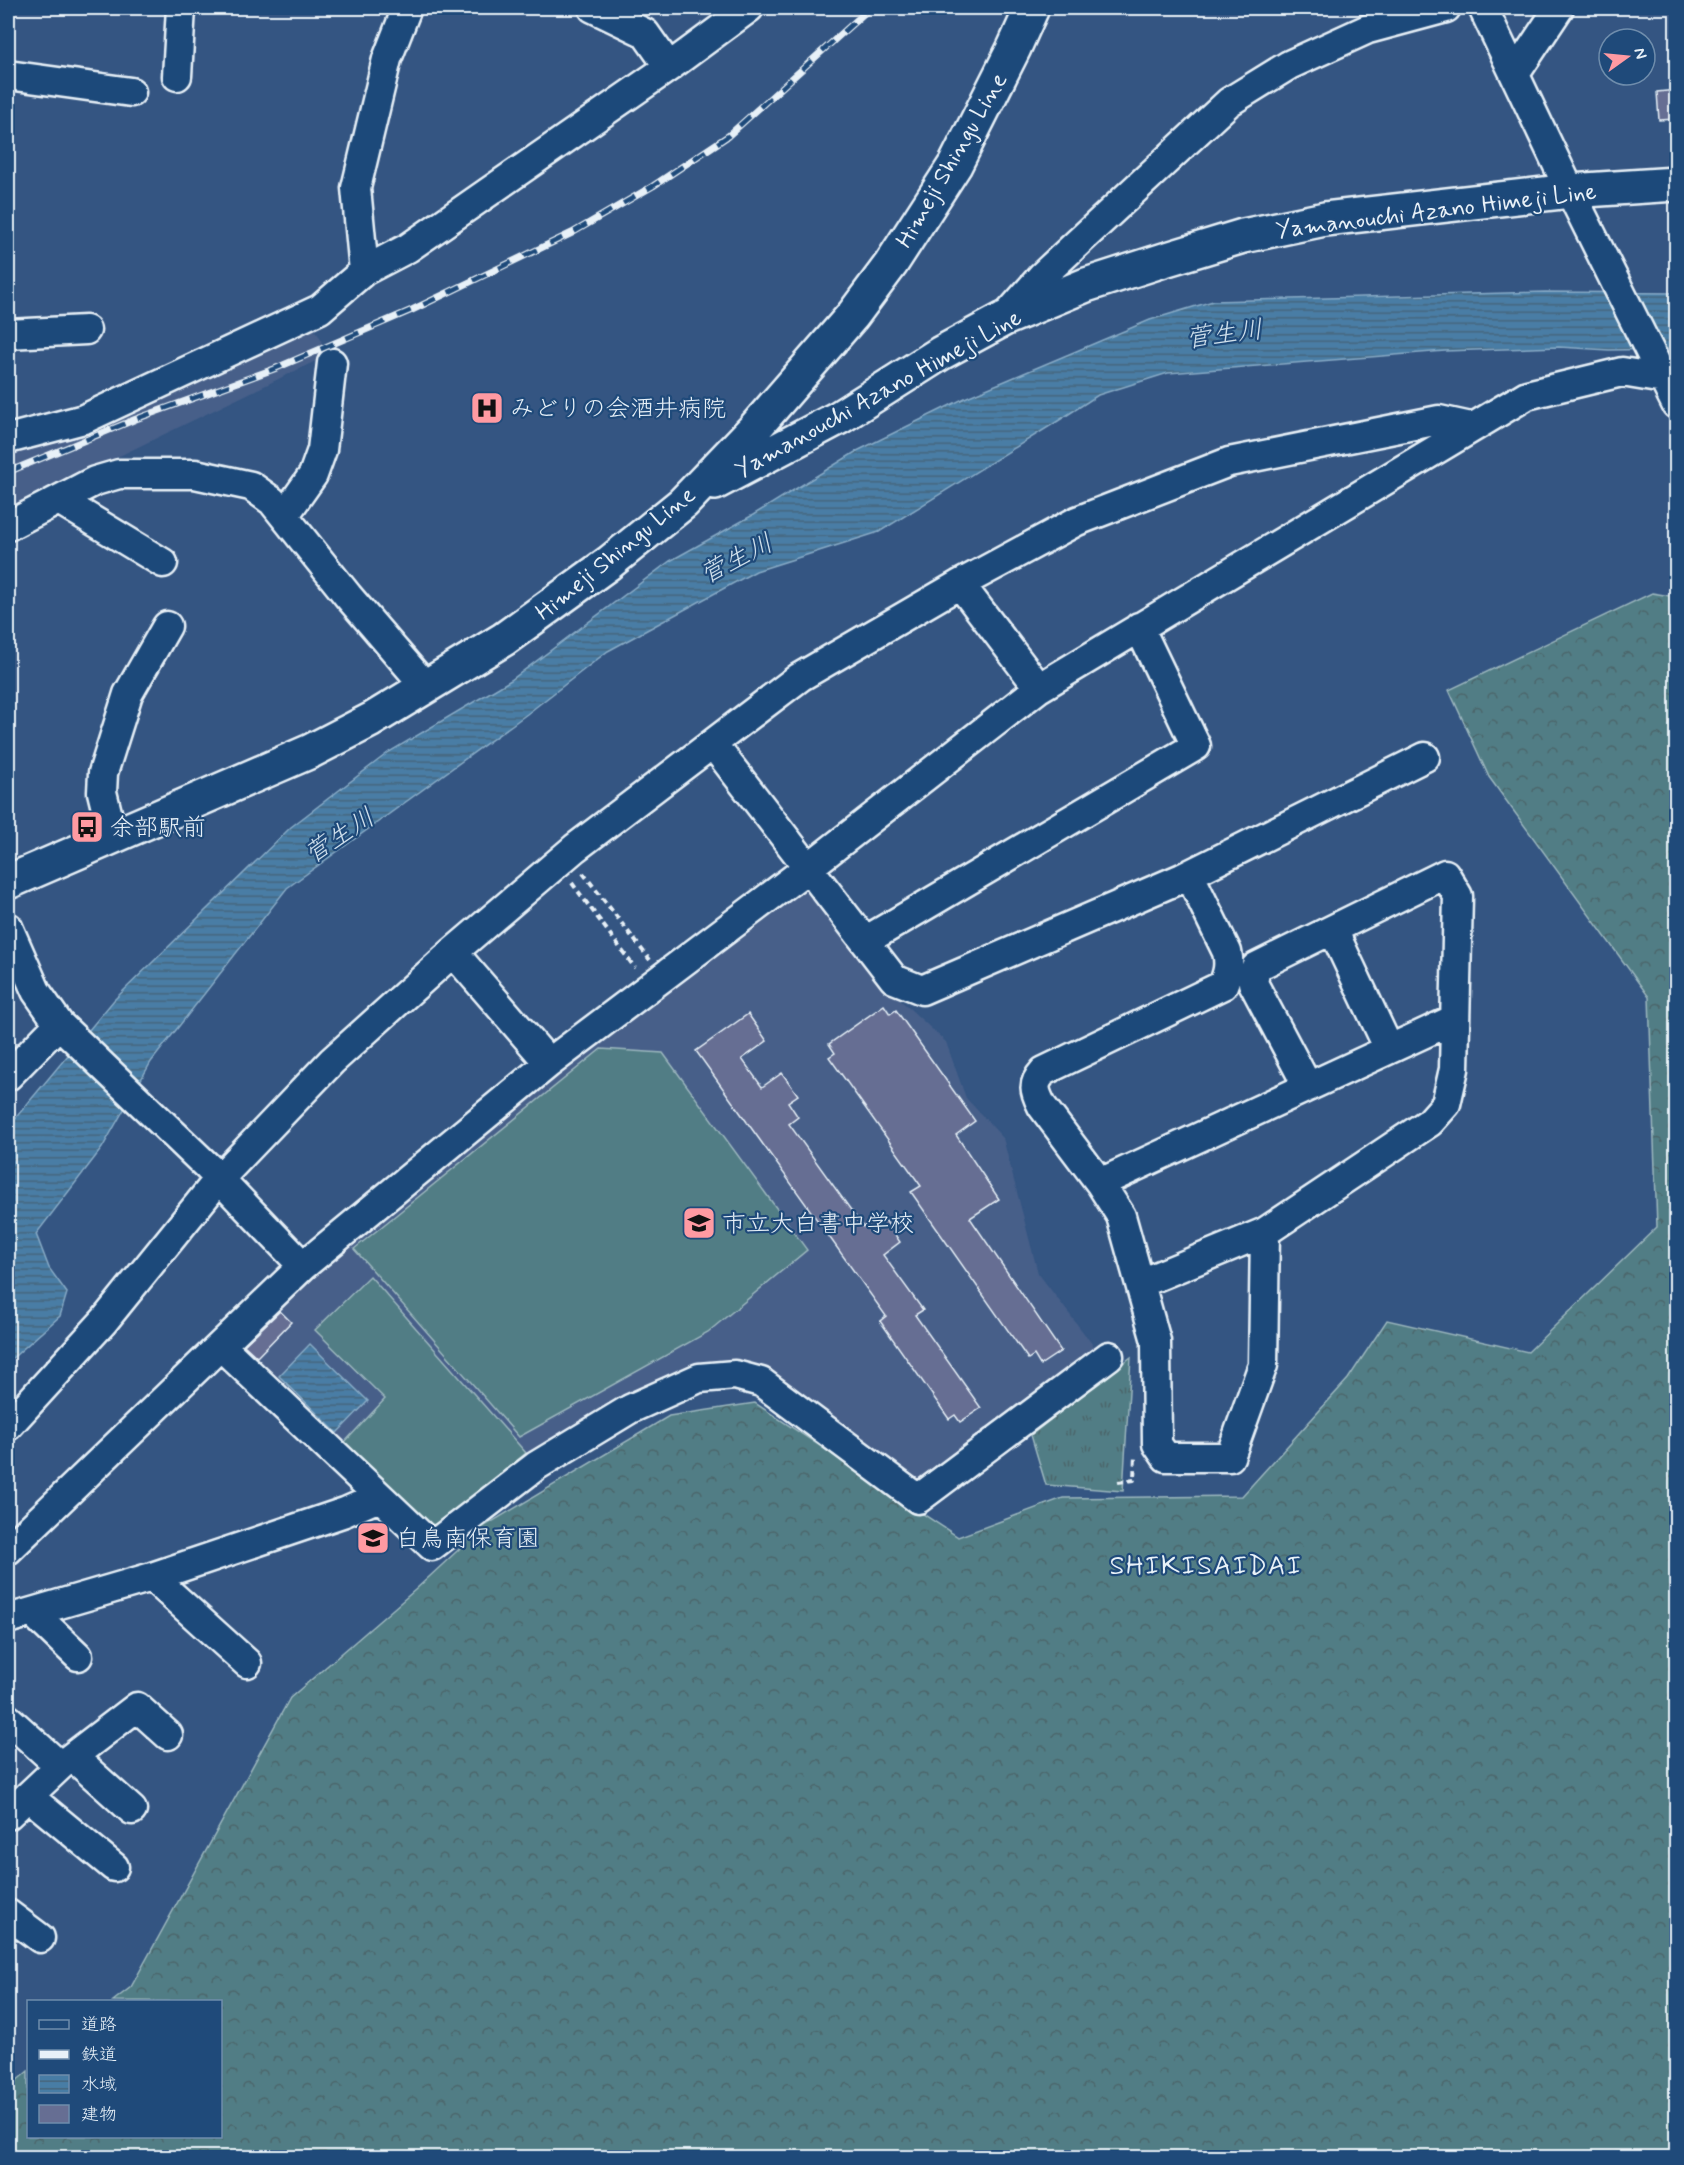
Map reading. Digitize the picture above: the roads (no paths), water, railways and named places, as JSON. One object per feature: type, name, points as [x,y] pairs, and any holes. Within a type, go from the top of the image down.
[{"type":"main road","name":"Himeji Shingu Line","points":[[8,882],[311,751],[427,688],[547,609],[609,563],[683,503],[753,430],[853,315],[891,264],[955,165],[1032,8]]},
{"type":"main road","name":"Yamanouchi Azano Himeji Line","points":[[683,503],[722,479],[840,417],[941,353],[1004,320],[1086,285],[1243,236],[1325,219],[1573,198],[1677,184]]},
{"type":"main road","points":[[793,384],[789,412],[803,436]]},
{"type":"street","points":[[177,76],[181,8]]},
{"type":"street","points":[[364,271],[356,188],[387,59],[407,8]]},
{"type":"street","points":[[592,8],[645,33],[669,67]]},
{"type":"street","points":[[8,439],[84,418],[320,309],[364,271],[408,248],[669,67],[749,8]]},
{"type":"street","points":[[1004,320],[1042,276],[1229,102],[1289,65],[1368,29],[1442,8]]},
{"type":"street","points":[[1483,8],[1573,198],[1669,382]]},
{"type":"street","points":[[1515,74],[1558,8]]},
{"type":"street","points":[[8,75],[131,92]]},
{"type":"street","points":[[8,334],[86,330]]},
{"type":"street","points":[[284,516],[313,475],[322,450],[332,363]]},
{"type":"street","points":[[8,1550],[303,1266],[549,1063],[808,867],[1038,688],[1527,395],[1622,372],[1669,382]]},
{"type":"street","points":[[8,1426],[104,1321],[214,1173],[332,1061],[453,952],[563,858],[800,677],[960,584],[1077,521],[1229,462],[1439,420],[1471,427]]},
{"type":"street","points":[[8,526],[94,481],[119,474],[195,474],[250,486],[272,501],[348,596],[427,688]]},
{"type":"street","points":[[59,500],[163,563]]},
{"type":"street","points":[[960,584],[1038,688]]},
{"type":"street","points":[[113,837],[102,792],[103,773],[128,694],[167,626]]},
{"type":"street","points":[[865,941],[1196,746],[1139,627]]},
{"type":"street","points":[[713,744],[894,980],[922,990],[1182,878],[1425,757]]},
{"type":"street","points":[[1141,1283],[1266,1232],[1430,1122],[1446,1104],[1454,1069],[1458,896],[1445,874],[1256,967],[1253,983],[1308,1087]]},
{"type":"street","points":[[1182,878],[1194,884],[1227,952],[1228,972],[1223,985],[1044,1071],[1036,1079],[1035,1093],[1121,1216],[1156,1341],[1157,1444],[1166,1457],[1230,1457],[1263,1365],[1266,1232]]},
{"type":"street","points":[[8,927],[36,991],[63,1029],[214,1173],[303,1266]]},
{"type":"street","points":[[1333,930],[1389,1049]]},
{"type":"street","points":[[453,952],[549,1063]]},
{"type":"street","points":[[1100,1183],[1455,1019]]},
{"type":"street","points":[[8,1076],[63,1029]]},
{"type":"street","points":[[221,1346],[432,1546],[536,1466],[630,1409],[699,1378],[735,1375],[761,1382],[918,1498],[1109,1356]]},
{"type":"street","points":[[20,1616],[152,1577],[345,1512],[379,1497]]},
{"type":"street","points":[[152,1577],[247,1663]]},
{"type":"street","points":[[20,1616],[78,1656]]},
{"type":"street","points":[[8,1815],[67,1762],[137,1707],[168,1735]]},
{"type":"street","points":[[8,1719],[132,1810]]},
{"type":"street","points":[[28,1796],[114,1868]]},
{"type":"street","points":[[8,1914],[40,1938]]},
{"type":"water","name":"菅生川","points":[[1545,292],[1676,293],[1676,349],[1609,350],[1559,347],[1445,351],[1168,373],[1098,395],[879,532],[756,571],[608,651],[527,714],[287,888],[151,1062],[102,1148],[36,1234],[49,1268],[67,1293],[60,1316],[8,1362],[8,1127],[114,1000],[291,827],[389,752],[511,680],[670,561],[753,515],[857,451],[967,397],[1150,320],[1213,301]]},
{"type":"water","points":[[310,1344],[368,1401],[337,1433],[279,1376]]},
{"type":"railway","points":[[8,472],[136,419],[274,369],[412,310],[572,233],[653,186],[728,136],[870,8]]},
{"type":"place","name":"みどりの会酒井病院","points":[[487,408]]},
{"type":"place","name":"余部駅前","points":[[87,827]]},
{"type":"place","name":"市立大白書中学校","points":[[699,1223]]},
{"type":"place","name":"白鳥南保育園","points":[[373,1538]]},
{"type":"district","name":"SHIKISAIDAI","points":[[1206,1565]]}]
